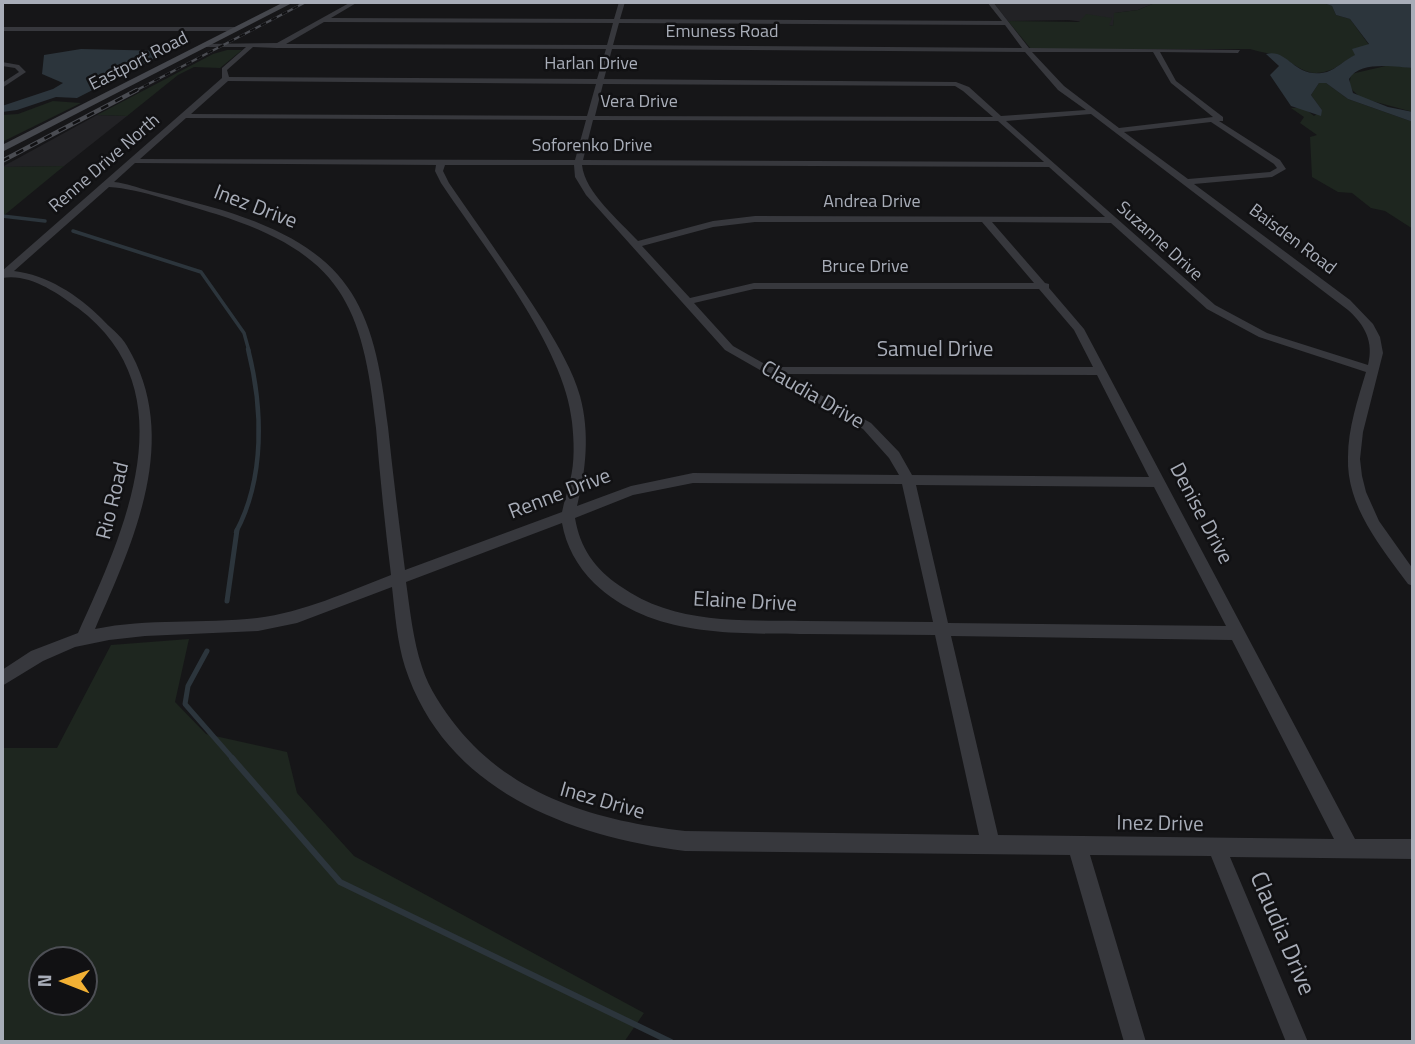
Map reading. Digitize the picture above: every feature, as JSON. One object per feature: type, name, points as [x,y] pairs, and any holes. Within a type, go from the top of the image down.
[{"type":"street","name":"Eastport Road","points":[[2,149],[290,2]]},
{"type":"street","points":[[276,47],[355,2]]},
{"type":"street","points":[[578,163],[622,2]]},
{"type":"street","name":"Baisden Road","points":[[990,2],[1055,82],[1357,312],[1377,343],[1354,457],[1355,477],[1375,526],[1413,580]]},
{"type":"street","points":[[322,20],[1007,23]]},
{"type":"street","points":[[2,29],[236,29]]},
{"type":"street","name":"Emuness Road","points":[[205,45],[1238,51]]},
{"type":"street","name":"Renne Drive North","points":[[226,77],[224,69],[250,47]]},
{"type":"street","name":"Renne Drive North","points":[[4,274],[262,47]]},
{"type":"street","points":[[1155,51],[1173,82],[1220,117],[1215,122]]},
{"type":"street","points":[[2,64],[17,66],[23,72],[2,86]]},
{"type":"street","name":"Harlan Drive","points":[[226,77],[956,84]]},
{"type":"street","name":"Suzanne Drive","points":[[956,84],[966,89],[1198,297],[1227,317],[1283,342],[1373,370]]},
{"type":"street","name":"Vera Drive","points":[[184,116],[1000,120],[1093,112]]},
{"type":"street","points":[[1118,130],[1215,122],[1277,162],[1282,169],[1272,174],[1186,182]]},
{"type":"street","name":"Soforenko Drive","points":[[132,161],[1051,165]]},
{"type":"street","points":[[442,162],[439,171],[445,183],[554,349],[572,389],[579,444],[578,476],[568,515]]},
{"type":"street","name":"Claudia Drive","points":[[578,163],[582,184],[729,348],[867,426],[894,455],[908,480],[991,845]]},
{"type":"street","name":"Inez Drive","points":[[107,184],[119,185],[258,227],[298,247],[319,262],[348,293],[365,325],[374,362],[399,580],[408,644],[416,675],[445,728],[488,772],[543,807],[583,823],[652,838],[1413,849]]},
{"type":"street","name":"Andrea Drive","points":[[635,245],[713,224],[755,219],[1112,220]]},
{"type":"street","name":"Denise Drive","points":[[984,219],[1071,316],[1350,849]]},
{"type":"street","name":"Rio Road","points":[[4,274],[33,277],[70,297],[98,319],[124,350],[142,390],[147,428],[142,487],[121,554],[83,637]]},
{"type":"street","name":"Bruce Drive","points":[[687,302],[754,286],[1045,286]]},
{"type":"street","name":"Samuel Drive","points":[[767,370],[1102,371]]},
{"type":"street","name":"Renne Drive","points":[[2,679],[33,659],[83,637],[129,628],[212,628],[272,623],[399,580],[631,491],[693,478],[1159,482]]},
{"type":"street","name":"Elaine Drive","points":[[568,515],[574,543],[598,577],[639,606],[676,620],[720,626],[1238,633]]},
{"type":"street","points":[[1077,845],[1135,1042]]},
{"type":"street","name":"Claudia Drive","points":[[1216,846],[1297,1042]]},
{"type":"shaded area","points":[[993,2],[1157,2],[1138,10],[1115,13],[1113,26],[1069,20],[1008,21]]},
{"type":"shaded area","points":[[1157,2],[1321,2],[1332,6],[1336,15],[1350,19],[1369,45],[1353,50],[1356,55],[1334,68],[1315,73],[1305,71],[1278,56],[1250,49],[1031,49],[1008,21],[1079,22],[1086,14],[1112,18],[1109,25],[1113,26],[1114,13],[1138,10]]},
{"type":"shaded area","points":[[1321,2],[1413,2],[1413,68],[1370,67],[1354,73],[1349,79],[1353,93],[1388,107],[1413,112],[1413,122],[1348,99],[1326,83],[1319,83],[1311,95],[1322,110],[1321,116],[1291,106],[1270,75],[1279,66],[1266,54],[1281,55],[1307,72],[1327,72],[1355,55],[1352,49],[1369,44],[1350,19],[1336,15],[1332,6]]},
{"type":"shaded area","points":[[81,49],[169,51],[77,98],[56,97],[2,112],[2,106],[63,83],[42,74],[44,55]]},
{"type":"shaded area","points":[[242,50],[220,68],[194,67],[178,75],[127,116],[97,115],[213,54]]},
{"type":"shaded area","points":[[1390,65],[1413,68],[1413,112],[1361,98],[1349,87],[1351,74]]},
{"type":"shaded area","points":[[1319,83],[1326,83],[1348,99],[1413,122],[1413,229],[1385,211],[1371,208],[1352,193],[1338,192],[1312,177],[1310,137],[1317,135],[1300,123],[1304,117],[1291,108],[1304,108],[1314,116],[1322,110],[1311,95]]},
{"type":"shaded area","points":[[53,101],[81,103],[2,142],[2,115],[18,114]]},
{"type":"shaded area","points":[[97,115],[127,116],[64,166],[2,167]]},
{"type":"shaded area","points":[[64,166],[2,217],[2,167]]},
{"type":"shaded area","points":[[189,639],[175,702],[206,734],[287,752],[297,793],[354,856],[644,1013],[624,1042],[2,1042],[2,748],[57,748],[111,645]]},
{"type":"waterway","points":[[2,216],[45,221]]},
{"type":"waterway","points":[[73,231],[201,272],[244,333],[249,351]]},
{"type":"waterway","points":[[236,532],[252,489],[258,442],[257,395],[248,349]]},
{"type":"waterway","points":[[227,601],[237,530]]},
{"type":"waterway","points":[[207,651],[188,686],[185,704],[233,759]]},
{"type":"waterway","points":[[232,758],[340,882],[671,1042]]},
{"type":"railway","points":[[133,92],[306,2]]},
{"type":"railway","points":[[2,161],[137,90]]}]
